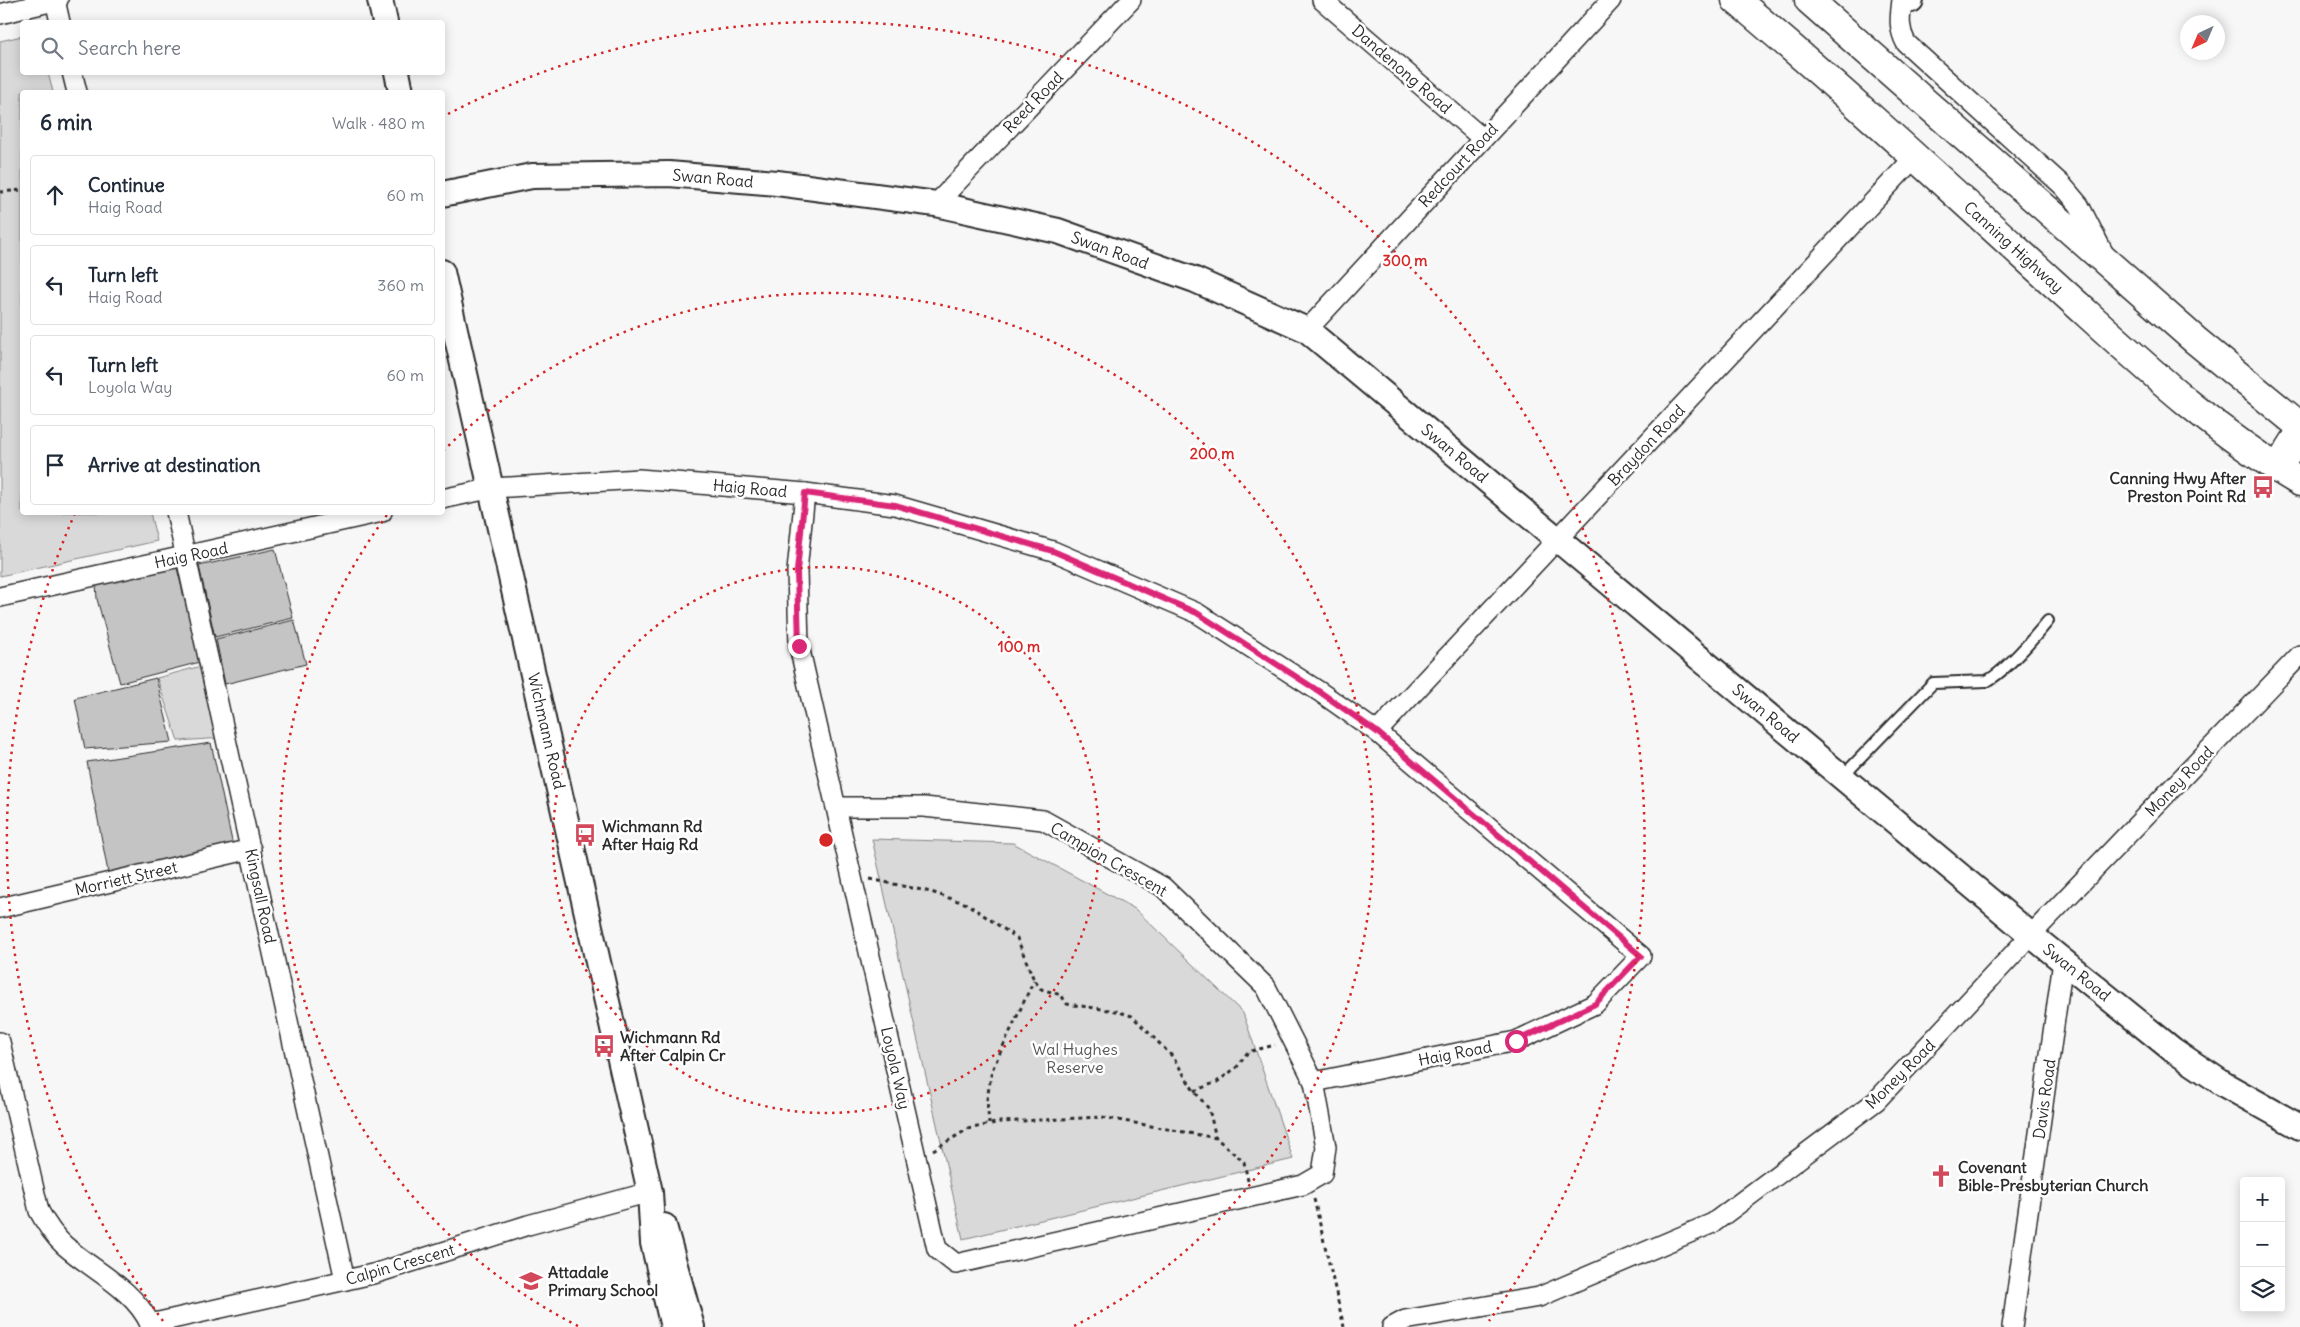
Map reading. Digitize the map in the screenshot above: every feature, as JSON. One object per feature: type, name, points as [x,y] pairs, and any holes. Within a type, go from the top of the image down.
[{"type":"highway","name":"Canning Highway","points":[[1736,0],[1915,157],[2169,388],[2238,443],[2300,482]]},
{"type":"highway","points":[[1810,0],[2195,340],[2300,426]]},
{"type":"highway","points":[[2277,469],[2300,433]]},
{"type":"street","points":[[0,14],[56,0],[60,20]]},
{"type":"street","points":[[380,0],[385,20]]},
{"type":"street","name":"Reed Road","points":[[936,204],[1131,0]]},
{"type":"street","name":"Dandenong Road","points":[[1322,0],[1482,138]]},
{"type":"street","name":"Redcourt Road","points":[[1306,330],[1611,0]]},
{"type":"street","points":[[1902,0],[1899,22],[1901,33],[1906,43],[2063,186],[2078,204],[2109,264]]},
{"type":"street","points":[[73,75],[76,90]]},
{"type":"street","points":[[398,75],[401,90]]},
{"type":"street","name":"Braydon Road","points":[[1377,732],[1915,157]]},
{"type":"street","name":"Swan Road","points":[[445,193],[532,176],[669,174],[777,183],[936,204],[1058,231],[1195,280],[1306,330],[2031,935],[2172,1050],[2225,1085],[2300,1127]]},
{"type":"street","name":"Wichmann Road","points":[[445,285],[493,488],[650,1192],[654,1244],[673,1327]]},
{"type":"street","name":"Haig Road","points":[[445,498],[493,488],[639,479],[805,493],[895,505],[1053,551],[1197,613],[1320,692],[1377,732],[1641,956],[1595,1004],[1516,1041],[1314,1082]]},
{"type":"street","name":"Loyola Way","points":[[805,493],[797,571],[799,646],[937,1248],[956,1264],[1251,1196],[1315,1178]]},
{"type":"street","name":"Kingsall Road","points":[[177,515],[345,1280]]},
{"type":"street","name":"Haig Road","points":[[0,597],[369,515]]},
{"type":"street","name":"Money Road","points":[[1392,1327],[1404,1320],[1539,1297],[1713,1222],[1876,1101],[2031,935],[2300,655]]},
{"type":"street","name":"Campion Crescent","points":[[836,808],[924,807],[1043,820],[1163,888],[1266,988],[1314,1082],[1326,1147],[1315,1178]]},
{"type":"street","name":"Morriett Street","points":[[0,908],[251,849]]},
{"type":"street","name":"Davis Road","points":[[2012,1327],[2063,961]]},
{"type":"street","points":[[0,1042],[39,1211],[49,1229],[63,1245],[129,1295],[142,1308],[150,1325]]},
{"type":"street","name":"Wichmann Road","points":[[650,1192],[667,1234],[692,1327]]},
{"type":"street","name":"Calpin Crescent","points":[[150,1325],[377,1273],[528,1225],[650,1192]]},
{"type":"lane","points":[[1842,777],[1932,683],[1938,681],[1948,684],[1987,681],[1993,678],[2048,621]]},
{"type":"path","points":[[0,192],[20,190]]},
{"type":"path","points":[[853,880],[870,879],[893,883],[931,892],[967,904],[1017,938],[1034,980],[1042,989],[1061,995],[1067,1004],[1116,1011],[1132,1016],[1173,1057],[1194,1091],[1209,1109],[1216,1138]]},
{"type":"path","points":[[989,1124],[987,1099],[992,1070],[1034,980]]},
{"type":"path","points":[[1194,1091],[1217,1082],[1237,1067],[1248,1052],[1293,1040]]},
{"type":"path","points":[[917,1161],[948,1139],[968,1128],[989,1124],[1064,1117],[1102,1117],[1216,1138],[1244,1162],[1251,1196]]},
{"type":"path","points":[[1315,1178],[1313,1194],[1344,1327]]},
{"type":"green space","points":[[20,36],[20,75],[49,75],[52,90],[20,90],[20,515],[150,515],[157,541],[0,576],[0,41]]},
{"type":"green space","points":[[205,665],[223,738],[178,741],[157,678]]},
{"type":"green space","name":"Wal Hughes Reserve","points":[[872,839],[1013,843],[1135,909],[1243,1013],[1293,1159],[963,1239]]},
{"type":"building","points":[[275,549],[293,618],[215,637],[199,566]]},
{"type":"building","points":[[176,564],[200,662],[120,683],[97,599],[96,583]]},
{"type":"building","points":[[294,620],[306,664],[225,684],[216,639]]},
{"type":"building","points":[[156,678],[172,742],[85,749],[75,698]]},
{"type":"building","points":[[211,743],[233,846],[108,872],[87,762]]},
{"type":"place","name":"Canning Hwy After Preston Point Rd","points":[[2263,487]]},
{"type":"place","name":"Wichmann Rd After Haig Rd","points":[[585,835]]},
{"type":"place","name":"Wichmann Rd After Calpin Cr","points":[[604,1046]]},
{"type":"place","name":"Covenant Bible-Presbyterian Church","points":[[1941,1176]]},
{"type":"place","name":"Attadale Primary School","points":[[531,1281]]},
{"type":"route","points":[[799,646],[797,571],[805,493],[895,505],[1053,551],[1197,613],[1320,692],[1377,732],[1641,956],[1595,1004],[1516,1041]]}]
